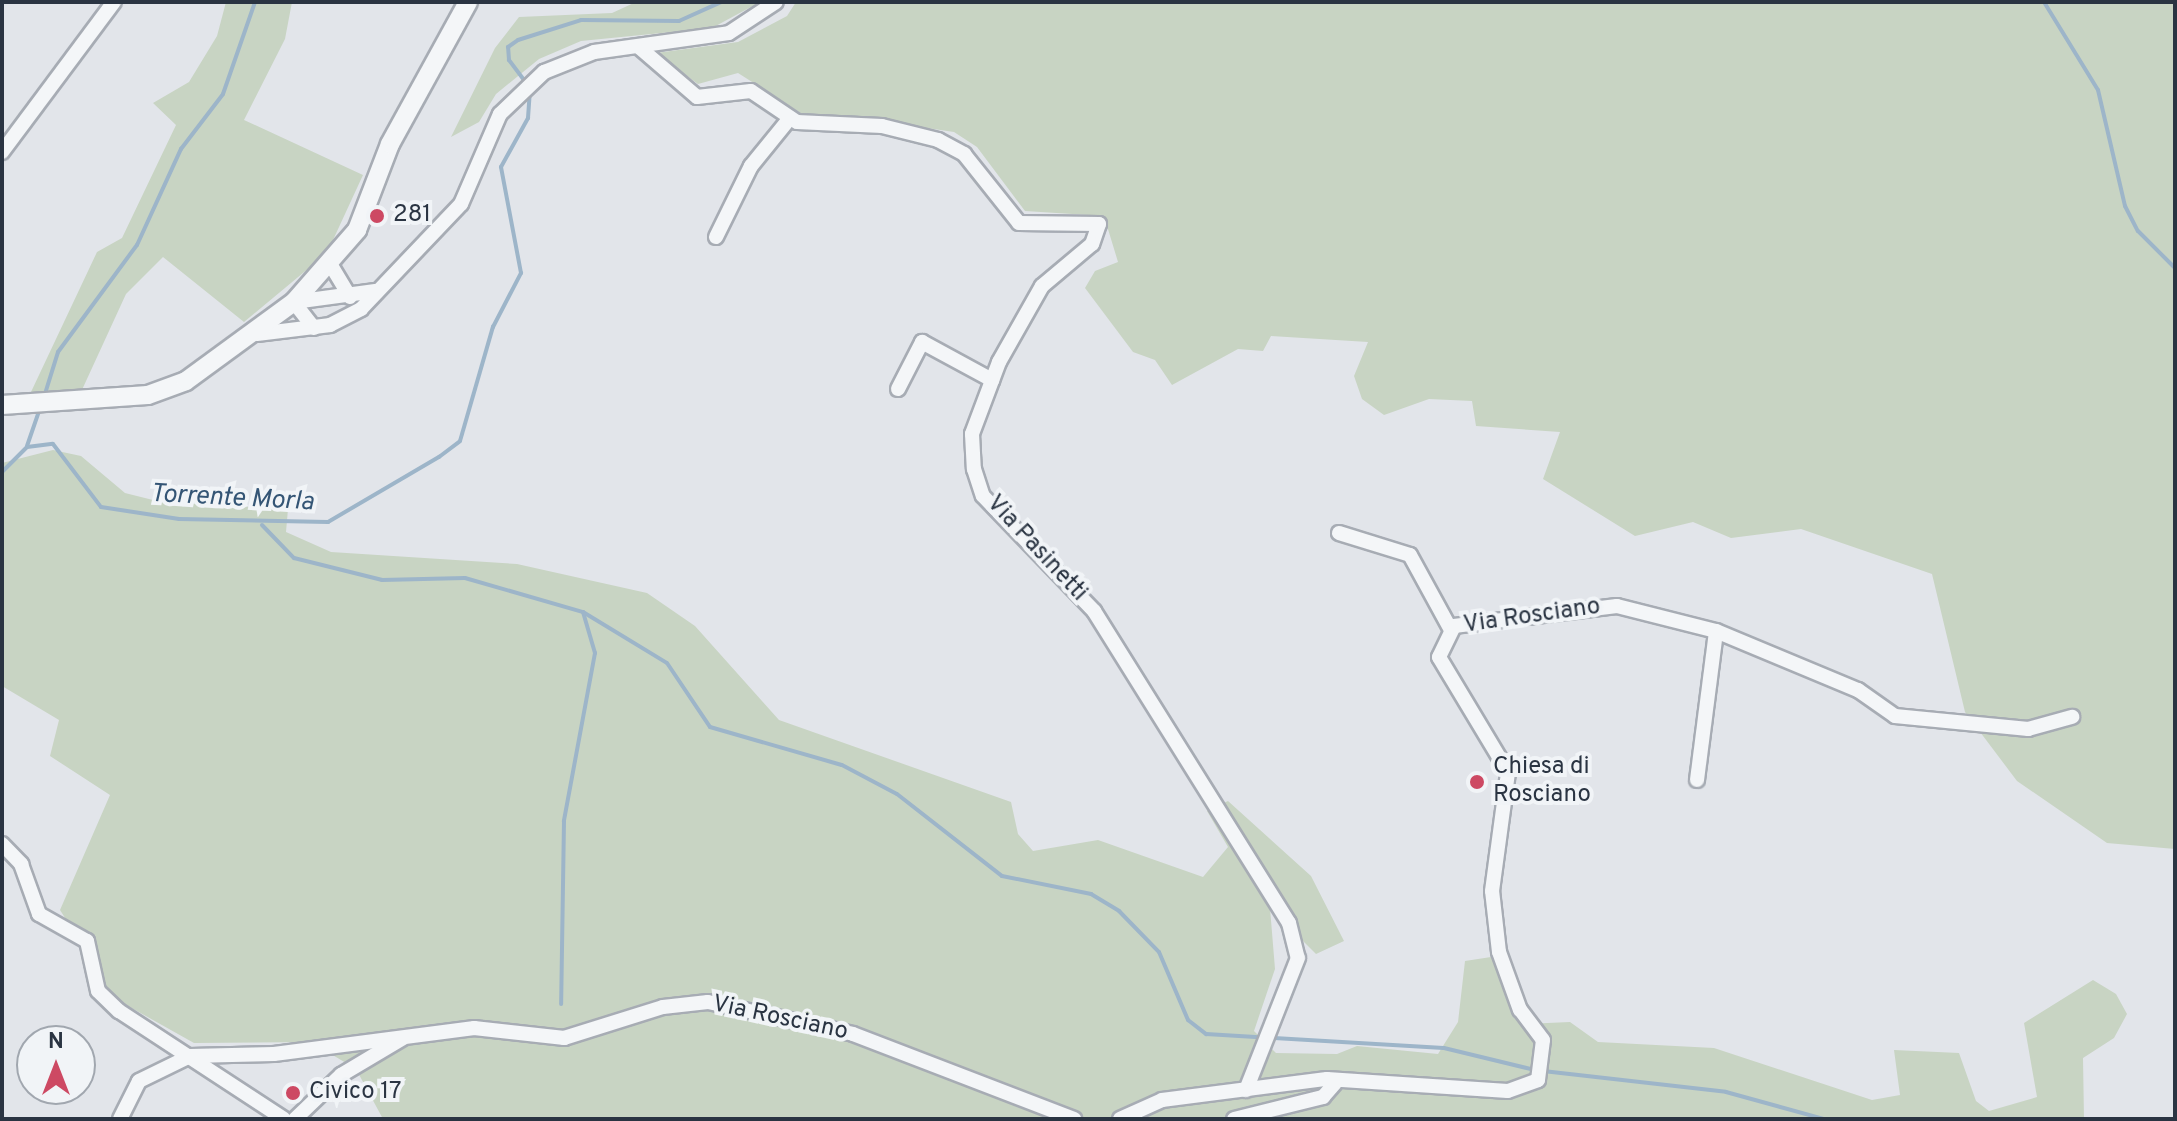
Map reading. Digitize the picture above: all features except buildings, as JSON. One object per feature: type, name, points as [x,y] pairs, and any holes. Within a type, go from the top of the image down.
[{"type":"street","points":[[2,152],[114,2]]},
{"type":"street","points":[[2,405],[52,405],[148,395],[186,381],[257,334],[332,267],[468,2]]},
{"type":"street","points":[[257,334],[314,328],[346,319],[382,287],[461,204],[494,125],[521,91],[544,72],[594,52],[640,48],[729,33],[776,2]]},
{"type":"street","name":"Via Pasinetti","points":[[640,48],[697,97],[751,91],[790,118],[921,133],[964,154],[1019,223],[1099,224],[1092,244],[1042,286],[992,380],[972,434],[983,496],[1094,611],[1289,923],[1298,958],[1246,1090]]},
{"type":"street","points":[[716,237],[751,166],[790,118]]},
{"type":"street","points":[[332,267],[350,297]]},
{"type":"street","points":[[294,302],[350,297],[382,287]]},
{"type":"street","points":[[294,302],[314,328]]},
{"type":"street","points":[[898,389],[922,342],[992,380]]},
{"type":"street","points":[[1339,533],[1410,555],[1451,630]]},
{"type":"street","name":"Via Rosciano","points":[[1120,1119],[1162,1100],[1246,1090],[1335,1083],[1508,1091],[1538,1080],[1543,1040],[1520,1010],[1499,952],[1492,891],[1508,772],[1439,657],[1451,630],[1617,606],[1716,631],[1858,690],[1895,716],[2028,729],[2072,717]]},
{"type":"street","points":[[1697,780],[1716,631]]},
{"type":"street","points":[[2,844],[21,864],[39,914],[87,941],[98,991],[284,1119]]},
{"type":"street","name":"Via Rosciano","points":[[190,1056],[274,1054],[411,1033],[474,1028],[564,1038],[663,1007],[708,1002],[853,1034],[1074,1119]]},
{"type":"street","points":[[295,1119],[341,1075],[411,1033]]},
{"type":"street","points":[[120,1119],[139,1081],[190,1056]]},
{"type":"street","points":[[1234,1119],[1323,1097],[1335,1083]]},
{"type":"green space","points":[[226,2],[292,2],[285,39],[244,120],[363,175],[327,253],[244,322],[163,257],[126,294],[81,392],[31,392],[97,252],[122,238],[176,125],[153,103],[189,82],[217,36]]},
{"type":"green space","points":[[636,2],[760,2],[712,28],[581,41],[539,59],[496,94],[479,122],[451,137],[495,48],[519,17],[612,13]]},
{"type":"green space","points":[[796,2],[2175,2],[2175,849],[2107,843],[2017,781],[1965,712],[1932,574],[1801,529],[1731,538],[1693,522],[1635,536],[1543,479],[1560,432],[1476,426],[1472,401],[1429,399],[1384,415],[1362,399],[1354,376],[1368,342],[1271,336],[1263,351],[1238,349],[1172,385],[1155,360],[1133,352],[1085,288],[1095,271],[1118,262],[1104,216],[1025,211],[977,147],[954,132],[853,117],[810,119],[738,73],[698,84],[656,53],[738,42],[787,16]]},
{"type":"green space","points":[[53,450],[81,456],[125,493],[161,502],[288,509],[286,532],[331,552],[517,564],[647,593],[695,626],[779,720],[1011,802],[1018,834],[1033,851],[1098,840],[1203,877],[1228,847],[1207,811],[1228,801],[1311,876],[1344,941],[1316,954],[1270,908],[1275,969],[1254,1031],[1276,1053],[1337,1054],[1357,1046],[1438,1054],[1458,1022],[1465,961],[1491,957],[1525,1024],[1570,1022],[1598,1042],[1714,1048],[1872,1100],[1900,1095],[1894,1050],[1959,1053],[1976,1101],[1989,1111],[2037,1097],[2024,1023],[2093,980],[2116,994],[2127,1014],[2114,1038],[2083,1058],[2084,1119],[383,1119],[356,1069],[311,1042],[194,1043],[87,983],[81,943],[60,910],[110,795],[50,756],[59,720],[2,686],[2,463]]},
{"type":"waterway","points":[[44,397],[58,352],[137,245],[181,149],[223,94],[255,2]]},
{"type":"waterway","name":"Torrente Morla","points":[[527,84],[509,60],[508,47],[518,40],[581,20],[679,21],[721,2]]},
{"type":"waterway","name":"Torrente Morla","points":[[1716,2],[1758,2]]},
{"type":"waterway","points":[[2044,2],[2098,90],[2125,206],[2138,231],[2175,268]]},
{"type":"waterway","name":"Torrente Morla","points":[[2,472],[27,447],[53,444],[101,507],[179,519],[328,522],[439,457],[460,441],[493,327],[521,273],[501,167],[528,118],[530,92]]},
{"type":"waterway","points":[[27,446],[40,409]]},
{"type":"waterway","points":[[262,525],[294,558],[382,580],[465,578],[583,612],[595,653],[564,821],[561,1004]]},
{"type":"waterway","points":[[583,612],[667,663],[710,727],[842,765],[897,794],[1002,876],[1091,894],[1119,911],[1159,952],[1188,1020],[1206,1034],[1444,1048],[1535,1070]]},
{"type":"waterway","points":[[1543,1071],[1726,1092],[1824,1119]]},
{"type":"place","name":"281","points":[[377,216]]},
{"type":"place","name":"Chiesa di Rosciano","points":[[1477,782]]},
{"type":"place","name":"Civico 17","points":[[293,1093]]}]
